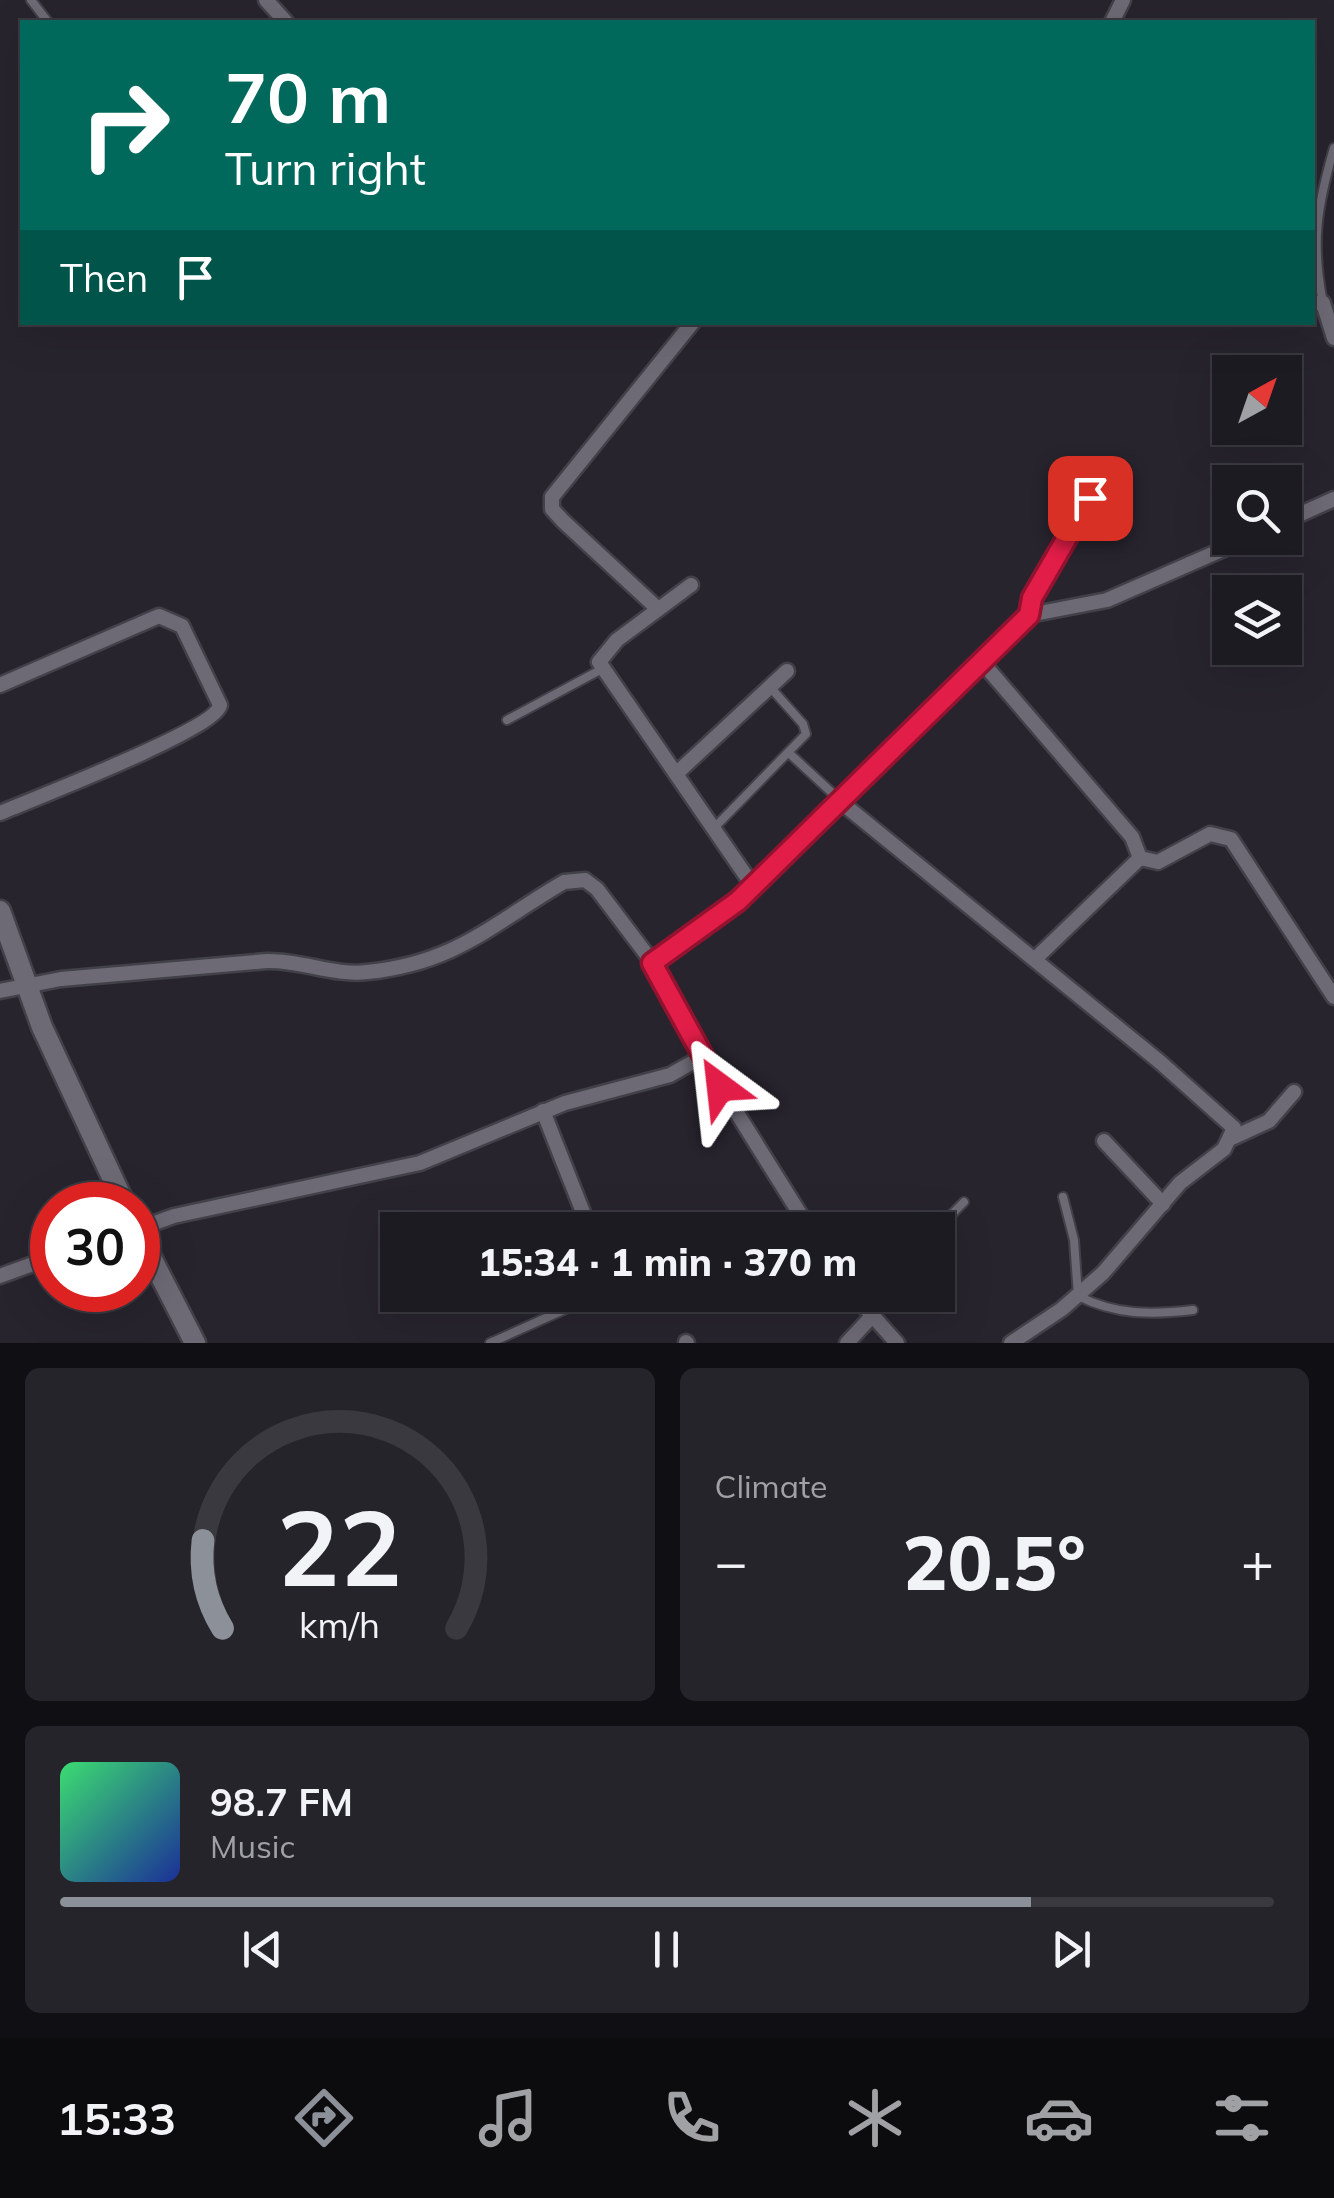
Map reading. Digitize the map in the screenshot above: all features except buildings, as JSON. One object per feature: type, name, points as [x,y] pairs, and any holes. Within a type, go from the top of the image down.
[{"type":"street","points":[[266,0],[284,20]]},
{"type":"street","points":[[1318,303],[1334,338]]},
{"type":"street","points":[[657,608],[563,522],[552,509],[552,497],[691,325]]},
{"type":"street","points":[[1302,514],[1334,500]]},
{"type":"street","points":[[652,963],[708,927],[753,886],[842,803],[1029,615],[1126,593],[1212,555]]},
{"type":"street","points":[[691,584],[603,654],[602,670],[678,772],[753,886]]},
{"type":"street","points":[[0,685],[159,616],[182,626],[220,705],[213,718],[152,750],[0,813]]},
{"type":"street","points":[[982,662],[1132,837],[1140,858]]},
{"type":"street","points":[[678,772],[787,671]]},
{"type":"street","points":[[842,803],[1227,1118],[1234,1128],[1232,1138]]},
{"type":"street","points":[[1140,858],[1158,862],[1210,834],[1231,840],[1334,997]]},
{"type":"street","points":[[1035,960],[1140,858]]},
{"type":"street","points":[[0,991],[26,985],[267,961],[293,960],[366,972],[453,953],[564,882],[585,880],[597,889],[652,963],[702,1057],[799,1212]]},
{"type":"street","points":[[0,911],[26,985],[115,1182]]},
{"type":"street","points":[[160,1221],[420,1163],[544,1112],[670,1075],[702,1057]]},
{"type":"street","points":[[1010,1343],[1078,1296],[1163,1204],[1232,1138],[1268,1121],[1294,1092]]},
{"type":"street","points":[[544,1112],[583,1212]]},
{"type":"street","points":[[1104,1141],[1163,1204]]},
{"type":"street","points":[[0,1276],[30,1265]]},
{"type":"street","points":[[160,1274],[195,1343]]},
{"type":"street","points":[[847,1343],[874,1314],[897,1343]]},
{"type":"lane","points":[[1315,233],[1334,148]]},
{"type":"lane","points":[[1315,275],[1318,303]]},
{"type":"lane","points":[[1029,615],[1032,598],[1090,498]]},
{"type":"lane","points":[[507,720],[602,670]]},
{"type":"lane","points":[[714,828],[806,734],[803,724],[770,687]]},
{"type":"lane","points":[[790,754],[842,803]]},
{"type":"lane","points":[[1062,1197],[1074,1240],[1078,1296],[1098,1306],[1130,1313],[1192,1310]]},
{"type":"lane","points":[[954,1212],[964,1202]]},
{"type":"lane","points":[[490,1343],[560,1312]]},
{"type":"route","points":[[720,1087],[652,963],[708,927],[738,901],[842,803],[1029,615],[1029,603],[1090,498]]}]
